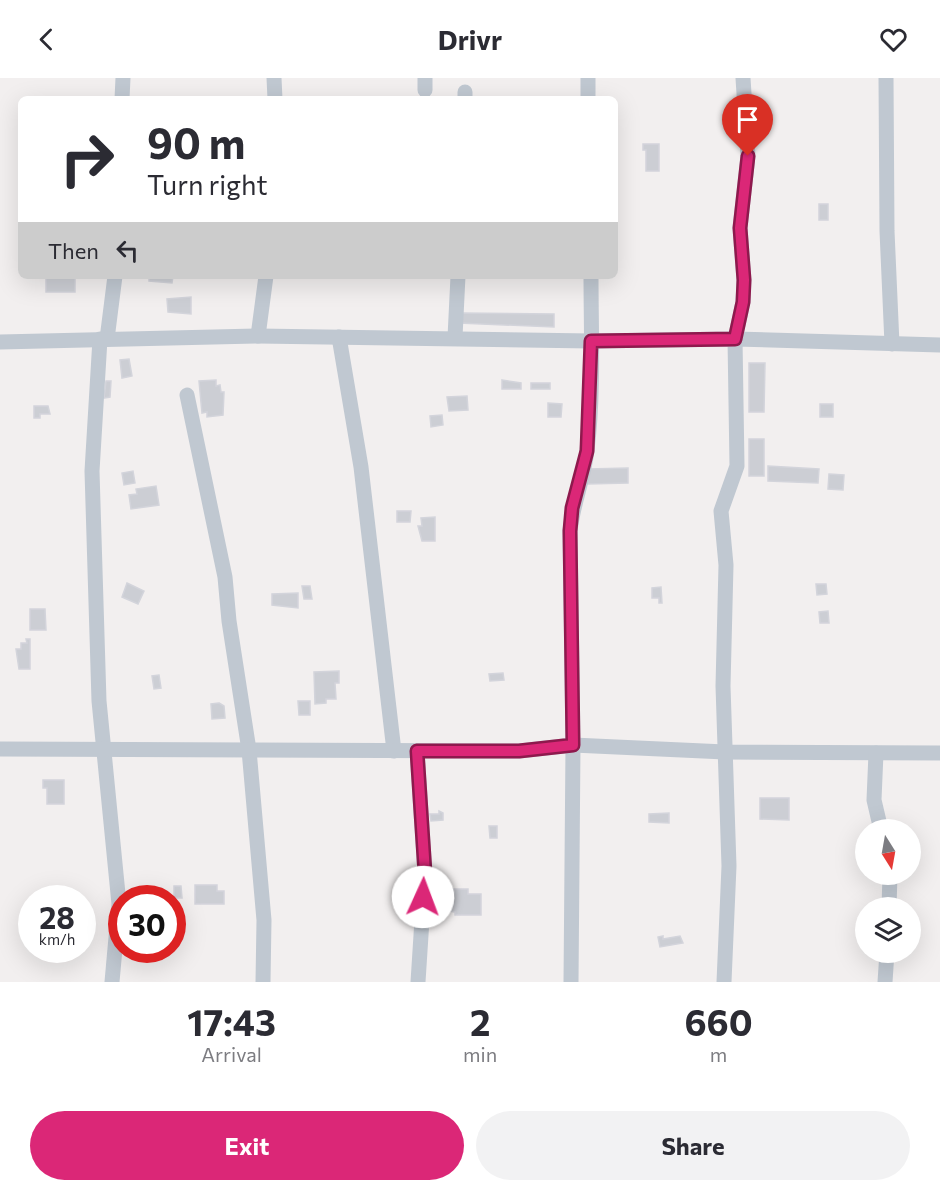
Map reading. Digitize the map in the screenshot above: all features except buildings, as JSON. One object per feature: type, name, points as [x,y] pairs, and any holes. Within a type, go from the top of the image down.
[{"type":"street","points":[[122,96],[123,78]]},
{"type":"street","points":[[274,78],[275,96]]},
{"type":"street","points":[[588,78],[588,96]]},
{"type":"street","points":[[724,982],[729,866],[723,686],[726,565],[721,511],[737,466],[735,339],[741,321],[744,280],[740,228],[748,156],[743,78]]},
{"type":"street","points":[[886,78],[887,231],[892,344]]},
{"type":"street","points":[[112,982],[119,904],[99,701],[92,471],[103,339],[114,279]]},
{"type":"street","points":[[258,336],[266,279]]},
{"type":"street","points":[[455,338],[458,279]]},
{"type":"street","points":[[571,982],[573,745],[570,531],[572,508],[587,451],[591,279]]},
{"type":"street","points":[[0,342],[258,336],[591,341],[735,339],[940,345]]},
{"type":"street","points":[[339,337],[361,466],[394,751]]},
{"type":"street","points":[[187,395],[225,577],[229,621],[249,750],[264,920],[263,982]]},
{"type":"street","points":[[0,749],[519,751],[573,745],[725,752],[940,753]]},
{"type":"street","points":[[417,751],[425,873],[418,982]]},
{"type":"street","points":[[876,753],[874,801],[878,819]]},
{"type":"street","points":[[885,982],[886,963]]},
{"type":"route","points":[[423,897],[425,873],[417,751],[519,751],[573,745],[570,531],[572,508],[587,451],[591,341],[735,339],[741,321],[743,302],[744,280],[740,228],[748,156]]}]
